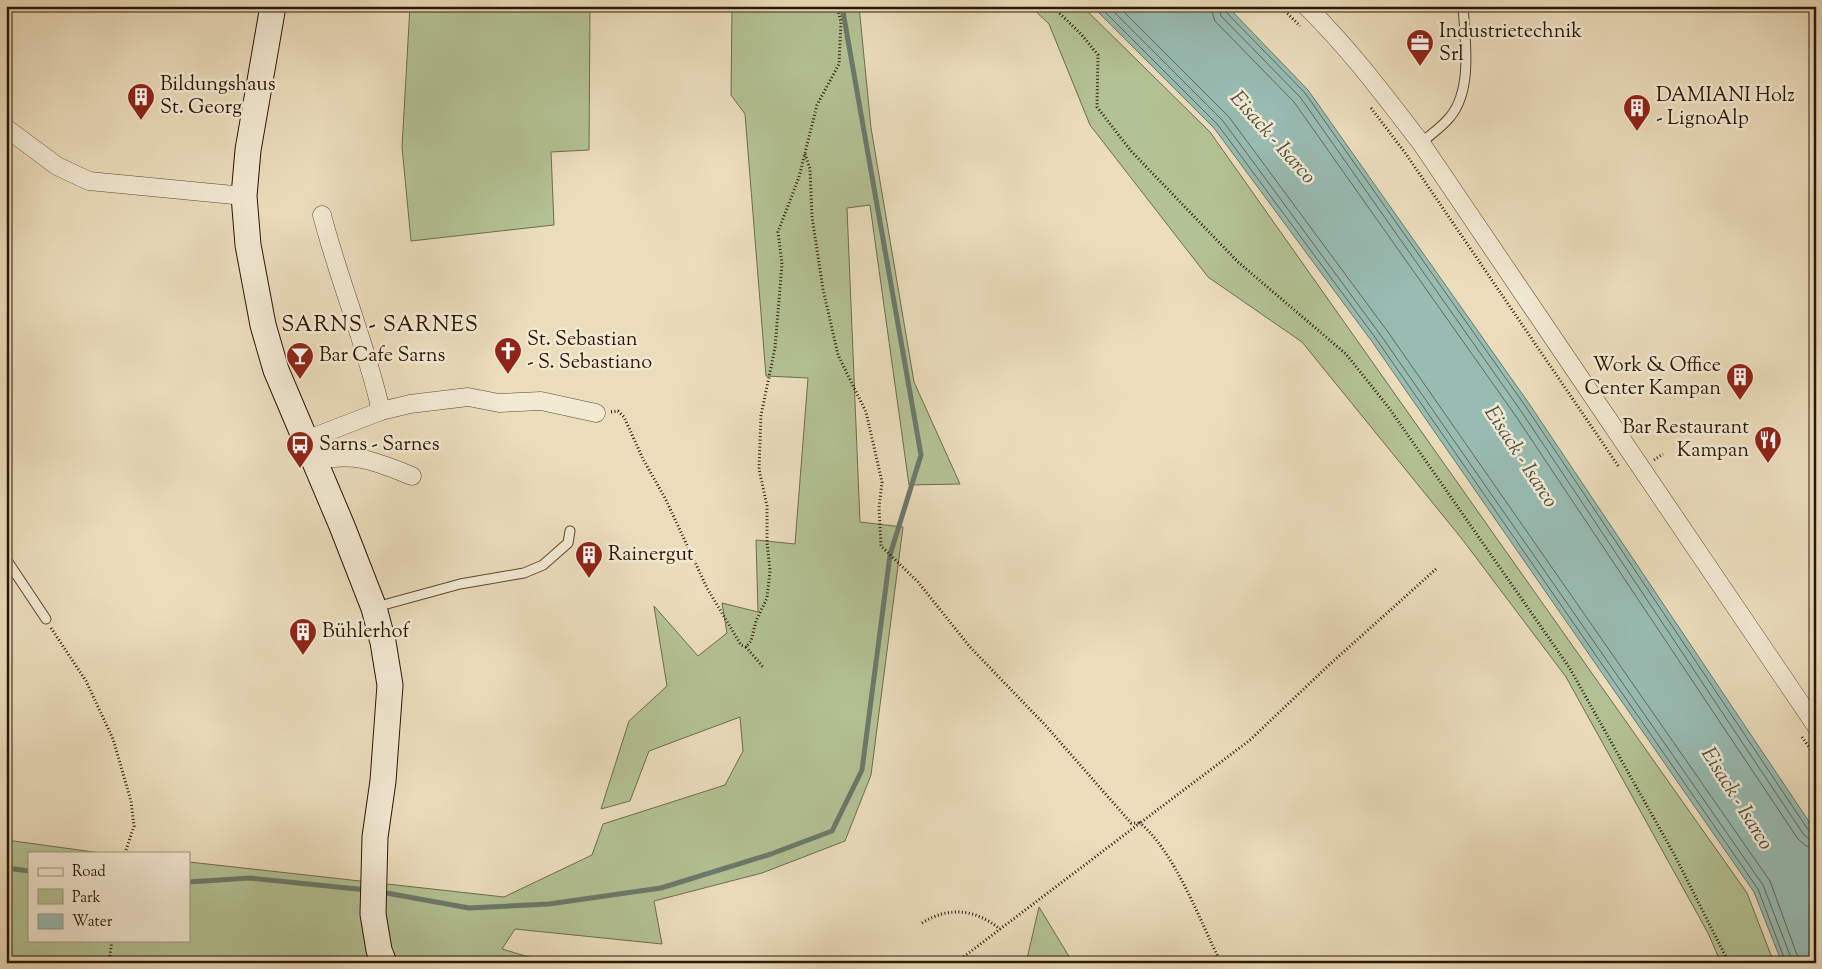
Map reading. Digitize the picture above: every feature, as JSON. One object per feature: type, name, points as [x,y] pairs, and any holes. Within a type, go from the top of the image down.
[{"type":"street","points":[[273,6],[248,150],[244,196],[248,245],[263,325],[276,370],[374,608],[383,642],[390,685],[383,781],[375,837],[373,914],[379,950],[384,963]]},
{"type":"street","points":[[1306,6],[1330,30],[1370,76],[1420,143],[1816,726]]},
{"type":"street","points":[[6,128],[57,166],[90,181],[244,196]]},
{"type":"street","points":[[322,215],[334,260],[359,330],[382,411]]},
{"type":"street","points":[[310,451],[382,411],[410,404],[468,397],[499,403],[541,401],[596,413]]},
{"type":"street","points":[[310,451],[369,460],[412,476]]},
{"type":"lane","points":[[1420,143],[1451,116],[1464,86],[1466,54],[1463,6]]},
{"type":"lane","points":[[374,608],[460,584],[524,573],[543,565],[568,543],[570,531]]},
{"type":"lane","points":[[6,559],[46,619]]},
{"type":"path","points":[[746,647],[751,641],[756,621],[767,598],[770,571],[766,542],[767,506],[759,469],[761,416],[775,348],[782,264],[778,232],[799,177],[817,105],[839,64],[841,22],[837,6]]},
{"type":"path","points":[[1052,6],[1081,34],[1098,55],[1097,107],[1132,151],[1238,262],[1346,354],[1389,408],[1568,667],[1674,854],[1729,963]]},
{"type":"path","points":[[1280,6],[1304,29]]},
{"type":"path","points":[[1371,107],[1406,154],[1621,470]]},
{"type":"path","points":[[805,154],[810,169],[812,217],[823,289],[838,355],[866,412],[882,482],[879,508],[881,546],[918,582],[970,647],[1046,726],[1131,823],[1140,823],[1153,834],[1178,875],[1220,963]]},
{"type":"path","points":[[596,413],[618,411],[624,417],[643,459],[665,498],[707,588],[741,645],[746,647],[763,667]]},
{"type":"path","points":[[958,961],[1250,740],[1436,569]]},
{"type":"path","points":[[46,619],[86,681],[113,739],[131,801],[134,826],[125,852]]},
{"type":"path","points":[[1799,732],[1816,757]]},
{"type":"path","points":[[922,922],[946,911],[960,911],[989,920],[1000,929]]},
{"type":"path","points":[[109,963],[112,942]]},
{"type":"green space","points":[[410,6],[590,6],[589,150],[551,152],[554,225],[411,241],[402,147]]},
{"type":"green space","points":[[732,6],[859,6],[871,128],[914,382],[960,484],[909,485],[870,205],[847,208],[860,522],[903,527],[871,775],[845,841],[762,873],[654,901],[662,944],[515,929],[502,949],[549,963],[6,963],[6,840],[94,852],[28,852],[28,942],[190,942],[190,862],[504,897],[592,855],[603,824],[725,785],[743,751],[740,717],[649,751],[630,801],[601,809],[629,721],[667,686],[654,606],[698,656],[727,633],[722,603],[758,612],[756,540],[795,544],[808,378],[766,376],[745,114],[731,95]]},
{"type":"green space","points":[[1030,6],[1082,6],[1210,132],[1747,893],[1774,963],[1721,963],[1708,933],[1566,677],[1462,539],[1302,342],[1208,277],[1090,125],[1049,24]]},
{"type":"green space","points":[[1039,907],[1073,963],[1026,963]]},
{"type":"water","name":"Eisack - Isarco","points":[[1092,6],[1227,6],[1308,90],[1530,405],[1816,832],[1816,963],[1782,963],[1754,892],[1373,343],[1214,128]]},
{"type":"waterway","points":[[381,892],[469,908],[549,904],[661,888],[771,854],[832,831],[862,770],[890,555],[921,455],[842,6]]},
{"type":"waterway","points":[[6,868],[28,871]]},
{"type":"waterway","points":[[190,882],[250,878],[367,890]]},
{"type":"place","name":"Industrietechnik Srl","points":[[1420,67]]},
{"type":"place","name":"Bildungshaus St. Georg","points":[[141,121]]},
{"type":"place","name":"DAMIANI Holz - LignoAlp","points":[[1637,132]]},
{"type":"place","name":"St. Sebastian - S. Sebastiano","points":[[508,375]]},
{"type":"place","name":"Bar Cafe Sarns","points":[[300,380]]},
{"type":"place","name":"Work & Office Center Kampan","points":[[1740,401]]},
{"type":"place","name":"Bar Restaurant Kampan","points":[[1768,464]]},
{"type":"place","name":"Sarns - Sarnes","points":[[300,469]]},
{"type":"place","name":"Rainergut","points":[[589,579]]},
{"type":"place","name":"Bühlerhof","points":[[303,656]]},
{"type":"district","name":"SARNS - SARNES","points":[[380,326]]}]
